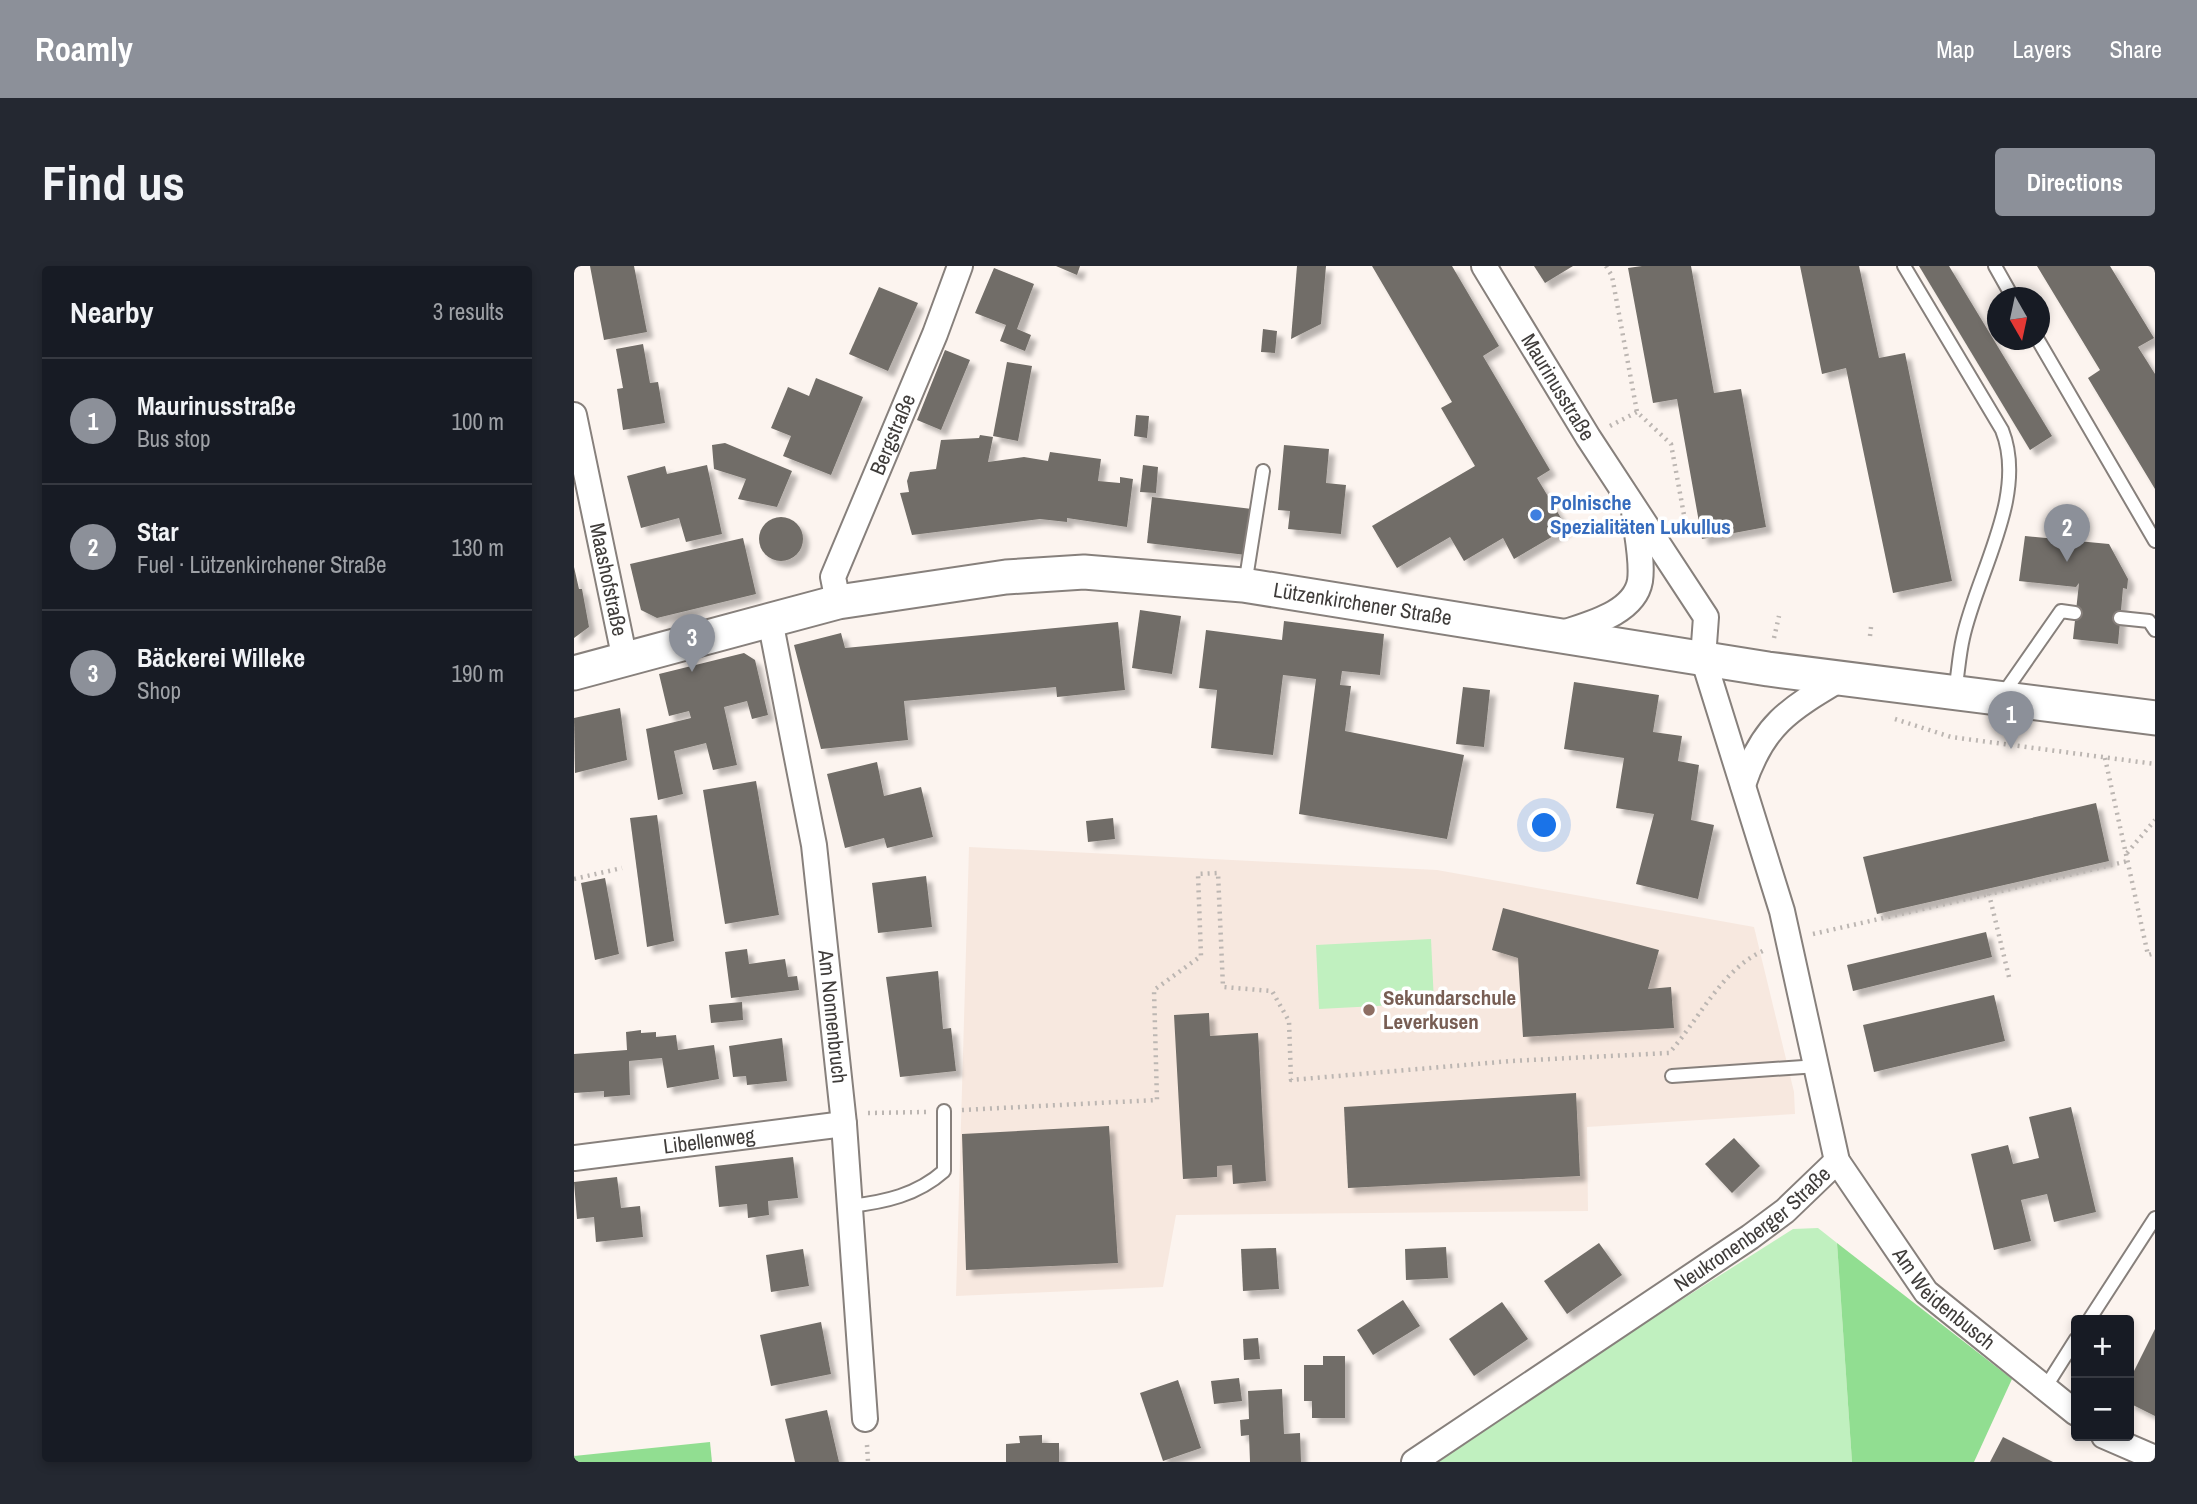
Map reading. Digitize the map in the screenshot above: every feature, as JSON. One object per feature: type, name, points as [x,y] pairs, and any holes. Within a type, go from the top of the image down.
[{"type":"main road","name":"Lützenkirchener Straße","points":[[574,673],[838,602],[1006,577],[1084,572],[1245,586],[1842,678],[2155,718]]},
{"type":"street","name":"Bergstraße","points":[[838,602],[833,577],[935,334],[960,266]]},
{"type":"street","name":"Maurinusstraße","points":[[1485,266],[1633,506],[1706,617],[1703,657]]},
{"type":"street","name":"Maashofstraße","points":[[574,415],[625,660]]},
{"type":"street","name":"Maurinusstraße","points":[[1556,636],[1611,615],[1628,603],[1640,582],[1633,506]]},
{"type":"street","name":"Am Nonnenbruch","points":[[771,620],[814,845],[844,1124],[865,1419]]},
{"type":"street","name":"Neukronenberger Straße","points":[[1414,1462],[1751,1237],[1785,1211],[1837,1161],[1789,940],[1703,657]]},
{"type":"street","points":[[1743,785],[1750,764],[1768,733],[1789,710],[1842,678]]},
{"type":"street","name":"Libellenweg","points":[[574,1157],[844,1124]]},
{"type":"street","name":"Am Weidenbusch","points":[[1837,1161],[1926,1292],[2071,1409]]},
{"type":"street","points":[[2116,1441],[2155,1458]]},
{"type":"lane","points":[[1904,266],[2002,430],[2010,454],[2010,486],[1963,638],[1955,693]]},
{"type":"lane","points":[[1995,266],[2007,287]]},
{"type":"lane","points":[[2044,350],[2155,541]]},
{"type":"lane","points":[[1245,586],[1263,471]]},
{"type":"lane","points":[[2000,699],[2062,611],[2076,613]]},
{"type":"lane","points":[[2120,618],[2149,621],[2155,630]]},
{"type":"lane","points":[[1672,1076],[1818,1066]]},
{"type":"lane","points":[[850,1206],[903,1196],[929,1184],[944,1171],[944,1111]]},
{"type":"lane","points":[[2092,1315],[2155,1218]]},
{"type":"lane","points":[[2045,1388],[2071,1347]]},
{"type":"path","points":[[1606,266],[1612,276],[1637,412],[1671,444],[1686,526],[1668,559]]},
{"type":"path","points":[[1870,636],[1871,627]]},
{"type":"path","points":[[1894,719],[1960,741],[2155,764]]},
{"type":"path","points":[[2105,758],[2148,955],[2155,953]]},
{"type":"path","points":[[2126,853],[2155,820]]},
{"type":"path","points":[[882,1112],[1157,1100],[1154,990],[1201,956],[1198,874],[1218,873],[1223,988],[1272,991],[1289,1021],[1291,1080],[1511,1062],[1669,1053],[1692,1028],[1725,981],[1755,954],[1789,940],[2128,861]]},
{"type":"path","points":[[574,879],[622,868]]},
{"type":"path","points":[[1989,894],[2009,978]]},
{"type":"shaded area","name":"Sekundarschule Leverkusen","points":[[969,847],[1437,870],[1754,927],[1794,1092],[1795,1114],[1587,1127],[1588,1211],[1176,1215],[1163,1287],[956,1296]]},
{"type":"green space","points":[[1431,939],[1434,1003],[1319,1009],[1316,945]]},
{"type":"green space","points":[[1818,1228],[1837,1243],[1852,1462],[1436,1462],[1533,1394],[1793,1229]]},
{"type":"green space","points":[[1837,1243],[2012,1379],[1974,1462],[1852,1462]]},
{"type":"green space","points":[[710,1442],[712,1462],[574,1462],[574,1456]]},
{"type":"building","points":[[590,266],[634,266],[647,332],[604,340]]},
{"type":"building","points":[[1056,266],[1080,266],[1077,275]]},
{"type":"building","points":[[1297,266],[1326,266],[1321,324],[1291,339]]},
{"type":"building","points":[[1372,266],[1452,266],[1499,346],[1483,356],[1550,470],[1537,478],[1567,528],[1514,559],[1503,538],[1464,561],[1450,537],[1397,568],[1372,526],[1475,466],[1441,408],[1452,402]]},
{"type":"building","points":[[1534,266],[1573,266],[1545,283]]},
{"type":"building","points":[[1691,266],[1714,393],[1741,389],[1766,527],[1702,539],[1677,399],[1653,403],[1628,268]]},
{"type":"building","points":[[1800,266],[1859,266],[1879,358],[1905,353],[1952,581],[1893,593],[1846,368],[1822,374]]},
{"type":"building","points":[[1919,266],[1949,266],[1987,329],[1987,350],[2000,350],[2052,436],[2030,450]]},
{"type":"building","points":[[2037,266],[2110,266],[2154,338],[2138,347],[2155,374],[2155,489],[2088,378],[2100,370]]},
{"type":"building","points":[[994,268],[1034,284],[1017,329],[1031,335],[1025,351],[1000,341],[1006,325],[975,313]]},
{"type":"building","points":[[879,287],[918,303],[888,371],[849,354]]},
{"type":"building","points":[[1263,329],[1277,331],[1275,353],[1261,352]]},
{"type":"building","points":[[643,344],[650,383],[658,382],[665,423],[623,430],[617,389],[623,388],[616,349]]},
{"type":"building","points":[[945,350],[970,360],[941,430],[917,420]]},
{"type":"building","points":[[1007,362],[1032,366],[1018,441],[993,436]]},
{"type":"building","points":[[816,378],[863,397],[831,475],[783,456],[791,436],[771,428],[788,387],[809,396]]},
{"type":"building","points":[[1136,415],[1149,416],[1147,438],[1134,436]]},
{"type":"building","points":[[980,435],[993,437],[988,462],[1024,457],[1048,461],[1050,452],[1101,459],[1098,481],[1120,483],[1120,477],[1133,479],[1127,527],[1067,518],[1067,522],[1040,519],[912,535],[900,493],[909,492],[907,481],[910,472],[936,469],[941,440],[979,438]]},
{"type":"building","points":[[725,443],[792,471],[777,507],[738,499],[746,479],[714,469],[712,445]]},
{"type":"building","points":[[1284,445],[1329,449],[1326,483],[1346,485],[1341,534],[1288,529],[1290,511],[1278,510]]},
{"type":"building","points":[[707,465],[722,534],[686,542],[679,518],[641,528],[627,476],[665,466],[667,474]]},
{"type":"building","points":[[1143,465],[1158,467],[1156,493],[1140,492]]},
{"type":"building","points":[[1152,497],[1252,509],[1246,555],[1147,543]]},
{"type":"building","points":[[781,517],[797,523],[803,539],[797,555],[781,561],[765,555],[759,539],[765,523]]},
{"type":"building","points":[[2025,536],[2109,544],[2128,579],[2127,589],[2123,588],[2118,644],[2073,639],[2079,583],[2076,587],[2019,581]]},
{"type":"building","points":[[743,538],[756,594],[657,618],[641,610],[630,564]]},
{"type":"building","points":[[574,567],[579,589],[582,589],[589,627],[574,638]]},
{"type":"building","points":[[1140,610],[1181,616],[1172,674],[1132,668]]},
{"type":"building","points":[[1284,621],[1384,634],[1380,675],[1342,671],[1340,685],[1351,686],[1345,731],[1464,755],[1447,839],[1299,814],[1316,679],[1283,675],[1273,755],[1211,748],[1217,690],[1199,688],[1206,630],[1282,640]]},
{"type":"building","points":[[1118,622],[1125,690],[1057,697],[1056,687],[904,701],[908,740],[821,749],[794,645],[841,633],[845,648]]},
{"type":"building","points":[[744,653],[755,660],[768,715],[752,719],[747,701],[724,707],[737,765],[713,770],[706,743],[674,751],[683,794],[658,800],[646,729],[691,718],[689,711],[669,716],[659,674]]},
{"type":"building","points":[[1574,682],[1659,695],[1653,732],[1682,736],[1678,761],[1699,765],[1691,820],[1714,825],[1698,899],[1636,884],[1654,814],[1616,808],[1624,758],[1564,749]]},
{"type":"building","points":[[1463,687],[1490,690],[1484,747],[1456,744]]},
{"type":"building","points":[[620,708],[627,760],[575,773],[574,718]]},
{"type":"building","points":[[877,762],[884,796],[921,787],[933,837],[887,848],[884,838],[845,848],[827,774]]},
{"type":"building","points":[[756,781],[779,915],[725,924],[703,790]]},
{"type":"building","points":[[2096,803],[2109,861],[1877,914],[1863,857]]},
{"type":"building","points":[[657,815],[674,941],[647,947],[630,818]]},
{"type":"building","points":[[1113,818],[1115,839],[1088,842],[1086,821]]},
{"type":"building","points":[[926,876],[932,927],[878,933],[872,883]]},
{"type":"building","points":[[605,878],[619,954],[595,960],[581,883]]},
{"type":"building","points":[[1503,908],[1659,950],[1648,989],[1671,987],[1674,1028],[1523,1037],[1518,958],[1492,950]]},
{"type":"building","points":[[1986,932],[1992,957],[1853,991],[1847,965]]},
{"type":"building","points":[[747,949],[749,964],[785,959],[788,977],[797,976],[799,990],[731,998],[725,952]]},
{"type":"building","points":[[938,971],[943,1029],[951,1028],[956,1071],[900,1077],[886,977]]},
{"type":"building","points":[[1994,995],[2005,1041],[1874,1072],[1863,1025]]},
{"type":"building","points":[[742,1002],[743,1020],[711,1023],[709,1005]]},
{"type":"building","points":[[1209,1013],[1210,1036],[1258,1033],[1266,1181],[1233,1184],[1232,1165],[1217,1166],[1217,1177],[1183,1179],[1174,1015]]},
{"type":"building","points":[[641,1030],[641,1033],[656,1032],[656,1037],[676,1035],[678,1050],[714,1045],[719,1079],[667,1088],[662,1058],[629,1061],[630,1095],[604,1097],[604,1091],[574,1093],[574,1054],[627,1050],[626,1032]]},
{"type":"building","points":[[782,1038],[787,1081],[747,1085],[746,1076],[733,1077],[729,1046]]},
{"type":"building","points":[[1576,1093],[1580,1176],[1348,1188],[1344,1107]]},
{"type":"building","points":[[2071,1107],[2096,1212],[2054,1222],[2047,1194],[2021,1200],[2031,1241],[1994,1250],[1971,1154],[2008,1145],[2013,1164],[2039,1158],[2029,1117]]},
{"type":"building","points":[[1109,1126],[1118,1263],[966,1270],[962,1134]]},
{"type":"building","points":[[1734,1138],[1760,1166],[1732,1193],[1705,1164]]},
{"type":"building","points":[[793,1157],[798,1198],[768,1201],[769,1215],[748,1218],[747,1204],[719,1207],[715,1166]]},
{"type":"building","points":[[617,1177],[621,1208],[640,1206],[643,1237],[596,1242],[594,1217],[577,1219],[574,1182]]},
{"type":"building","points":[[1599,1243],[1622,1275],[1567,1314],[1544,1281]]},
{"type":"building","points":[[1446,1247],[1448,1278],[1406,1280],[1405,1249]]},
{"type":"building","points":[[1276,1248],[1279,1289],[1243,1291],[1241,1249]]},
{"type":"building","points":[[803,1249],[809,1286],[771,1292],[766,1255]]},
{"type":"building","points":[[1403,1300],[1420,1326],[1373,1355],[1357,1330]]},
{"type":"building","points":[[1502,1302],[1528,1339],[1474,1376],[1449,1339]]},
{"type":"building","points":[[821,1322],[831,1374],[771,1386],[760,1335]]},
{"type":"building","points":[[2155,1329],[2155,1416],[2134,1406],[2134,1371]]},
{"type":"building","points":[[1258,1338],[1260,1359],[1244,1360],[1243,1339]]},
{"type":"building","points":[[1323,1356],[1345,1356],[1345,1418],[1312,1418],[1312,1401],[1304,1401],[1304,1365],[1323,1365]]},
{"type":"building","points":[[1239,1378],[1242,1401],[1214,1404],[1211,1381]]},
{"type":"building","points":[[1178,1380],[1201,1448],[1163,1461],[1140,1393]]},
{"type":"building","points":[[1282,1389],[1284,1434],[1300,1433],[1301,1462],[1250,1462],[1249,1435],[1241,1436],[1240,1420],[1249,1419],[1248,1391]]},
{"type":"building","points":[[827,1410],[839,1462],[795,1462],[785,1419]]},
{"type":"building","points":[[1042,1435],[1042,1443],[1059,1443],[1059,1462],[1006,1462],[1006,1444],[1020,1443],[1019,1436]]},
{"type":"building","points":[[2003,1437],[2053,1462],[1990,1462]]},
{"type":"place","name":"Polnische Spezialitäten Lukullus","points":[[1536,515]]},
{"type":"place","name":"Star","points":[[2067,562]]},
{"type":"place","name":"Bäckerei Willeke","points":[[692,672]]},
{"type":"place","name":"Maurinusstraße","points":[[2011,749]]},
{"type":"place","name":"Sekundarschule Leverkusen","points":[[1369,1010]]}]
